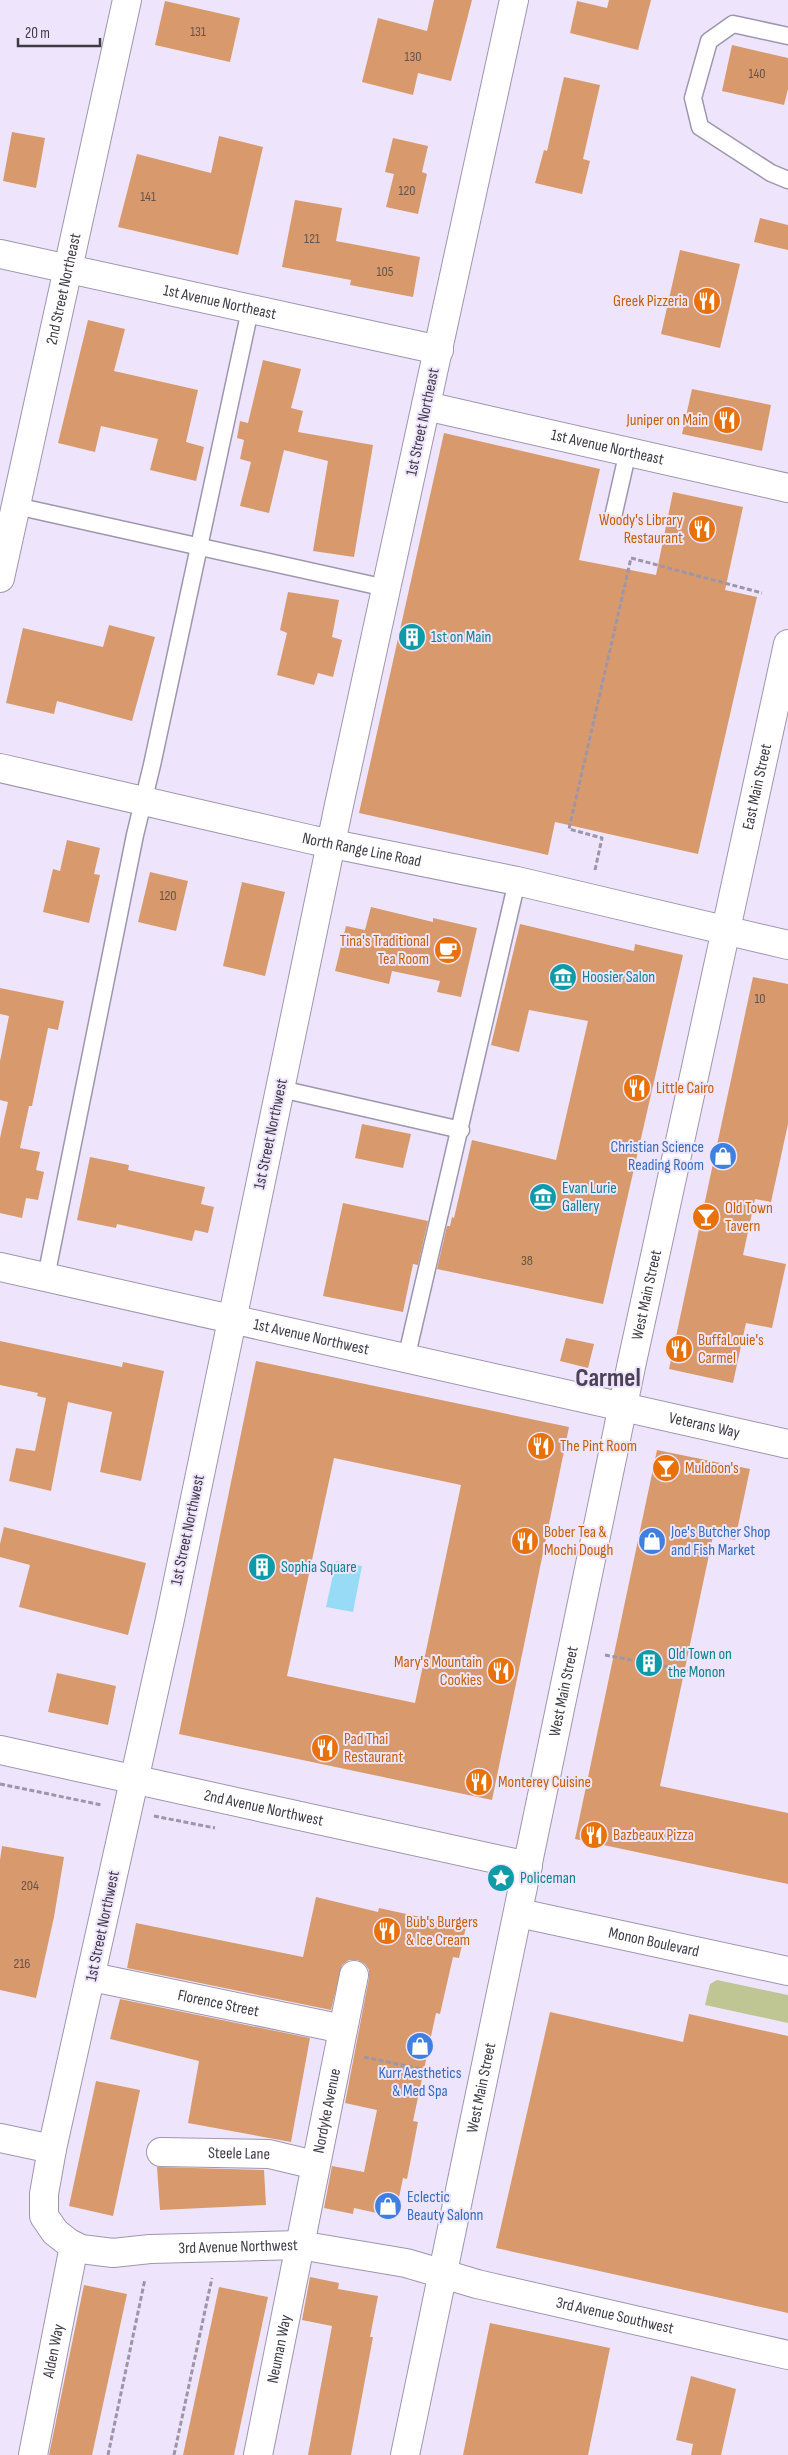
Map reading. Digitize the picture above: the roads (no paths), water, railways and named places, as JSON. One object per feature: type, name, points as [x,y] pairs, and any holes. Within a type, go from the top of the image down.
[{"type":"street","name":"2nd Street Northeast","points":[[0,578],[127,0]]},
{"type":"street","name":"1st Street Northeast","points":[[332,844],[514,0]]},
{"type":"street","name":"1st Avenue Northeast","points":[[0,254],[438,350]]},
{"type":"street","name":"1st Avenue Northeast","points":[[426,406],[788,488]]},
{"type":"street","name":"East Main Street","points":[[725,930],[784,687],[788,644]]},
{"type":"street","name":"North Range Line Road","points":[[0,768],[332,844],[517,882],[788,945]]},
{"type":"street","name":"1st Street Northwest","points":[[44,2216],[44,2194],[52,2149],[92,1977],[332,844]]},
{"type":"street","name":"West Main Street","points":[[406,2454],[623,1406],[725,930]]},
{"type":"street","name":"1st Avenue Northwest","points":[[0,1267],[623,1406]]},
{"type":"street","name":"Veterans Way","points":[[623,1406],[788,1444]]},
{"type":"street","name":"2nd Avenue Northwest","points":[[0,1750],[134,1781],[528,1866]]},
{"type":"street","name":"Monon Boulevard","points":[[519,1913],[788,1972]]},
{"type":"street","name":"Nordyke Avenue","points":[[299,2245],[354,1976]]},
{"type":"street","name":"Florence Street","points":[[92,1977],[341,2040]]},
{"type":"street","points":[[0,2138],[52,2149]]},
{"type":"street","name":"Steele Lane","points":[[161,2152],[269,2154],[315,2165]]},
{"type":"street","name":"3rd Avenue Northwest","points":[[44,2216],[55,2232],[74,2246],[112,2253],[150,2249],[299,2245],[406,2263],[443,2273]]},
{"type":"street","name":"Neuman Way","points":[[258,2455],[299,2245]]},
{"type":"street","name":"Alden Way","points":[[33,2455],[74,2246]]},
{"type":"street","name":"3rd Avenue Southwest","points":[[443,2273],[477,2284],[788,2355]]},
{"type":"lane","points":[[788,36],[732,24],[709,42],[693,98],[700,127],[771,173],[788,180]]},
{"type":"lane","points":[[46,1277],[143,800],[250,310]]},
{"type":"lane","points":[[613,517],[628,451]]},
{"type":"lane","points":[[16,506],[386,588]]},
{"type":"lane","points":[[406,1359],[517,882]]},
{"type":"lane","points":[[281,1089],[460,1130]]},
{"type":"water","points":[[336,1561],[362,1566],[353,1612],[326,1607]]},
{"type":"place","name":"Greek Pizzeria","points":[[707,301]]},
{"type":"place","name":"Juniper on Main","points":[[727,420]]},
{"type":"place","name":"Woody's Library Restaurant","points":[[702,529]]},
{"type":"place","name":"1st on Main","points":[[412,637]]},
{"type":"place","name":"Tina's Traditional Tea Room","points":[[448,950]]},
{"type":"place","name":"Hoosier Salon","points":[[563,977]]},
{"type":"place","name":"Little Cairo","points":[[637,1088]]},
{"type":"place","name":"Christian Science Reading Room","points":[[723,1156]]},
{"type":"place","name":"Evan Lurie Gallery","points":[[543,1197]]},
{"type":"place","name":"Old Town Tavern","points":[[706,1217]]},
{"type":"place","name":"BuffaLouie's Carmel","points":[[679,1349]]},
{"type":"place","name":"The Pint Room","points":[[541,1446]]},
{"type":"place","name":"Muldoon's","points":[[666,1468]]},
{"type":"place","name":"Bober Tea & Mochi Dough","points":[[525,1541]]},
{"type":"place","name":"Joe's Butcher Shop and Fish Market","points":[[652,1541]]},
{"type":"place","name":"Sophia Square","points":[[262,1567]]},
{"type":"place","name":"Old Town on the Monon","points":[[649,1663]]},
{"type":"place","name":"Mary's Mountain Cookies","points":[[501,1671]]},
{"type":"place","name":"Pad Thai Restaurant","points":[[325,1748]]},
{"type":"place","name":"Monterey Cuisine","points":[[479,1782]]},
{"type":"place","name":"Bazbeaux Pizza","points":[[594,1835]]},
{"type":"place","name":"Policeman","points":[[501,1878]]},
{"type":"place","name":"Bub's Burgers & Ice Cream","points":[[387,1931]]},
{"type":"place","name":"Kurr Aesthetics & Med Spa","points":[[420,2046]]},
{"type":"place","name":"Eclectic Beauty Salonn","points":[[388,2206]]},
{"type":"district","name":"Carmel","points":[[608,1378]]}]
